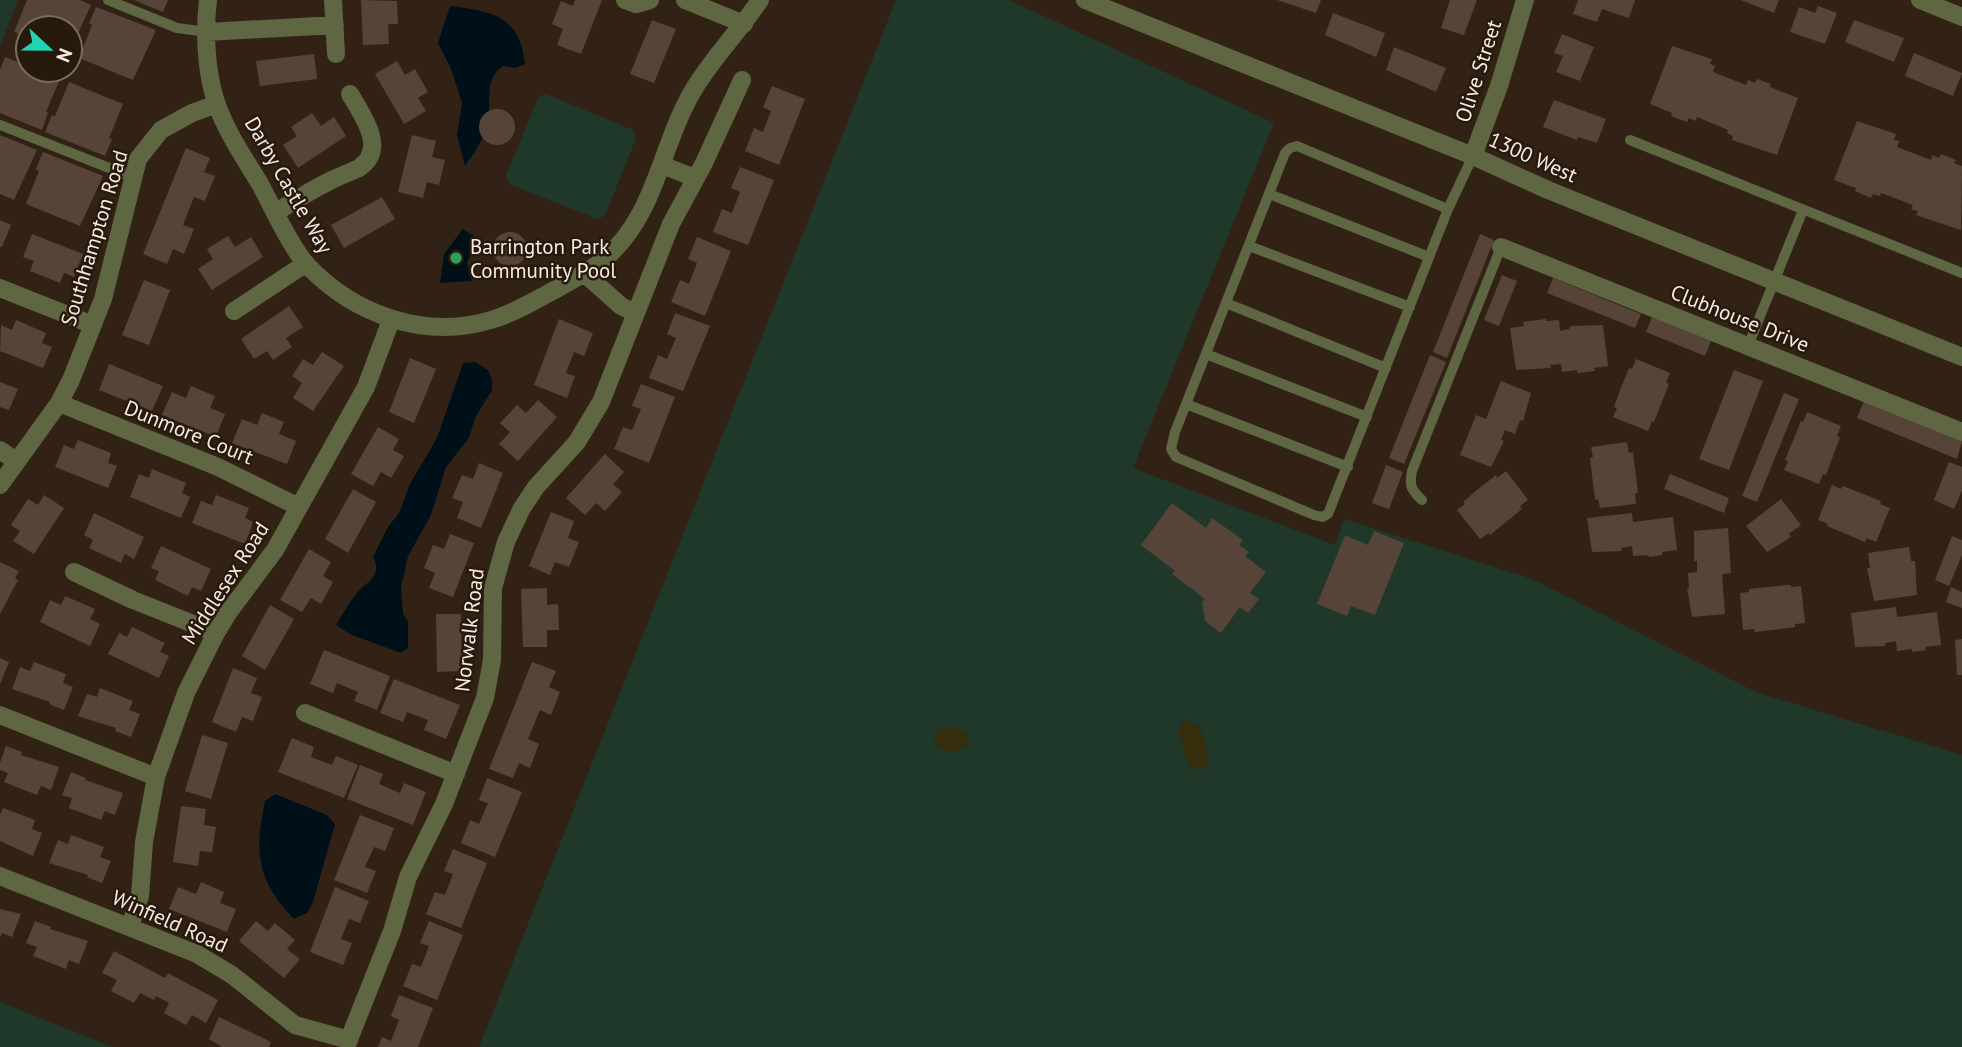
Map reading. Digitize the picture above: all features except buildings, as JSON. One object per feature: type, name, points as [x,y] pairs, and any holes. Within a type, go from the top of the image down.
[{"type":"street","name":"Darby Castle Way","points":[[208,0],[209,63],[216,104],[305,264],[340,293],[391,320],[443,327],[491,320],[513,312],[584,273],[603,260],[628,236],[639,219],[694,88],[761,0]]},
{"type":"street","points":[[333,0],[336,54]]},
{"type":"street","points":[[625,0],[636,4],[650,0]]},
{"type":"street","points":[[685,0],[744,24]]},
{"type":"street","name":"1300 West","points":[[1084,0],[1962,357]]},
{"type":"street","name":"Olive Street","points":[[1473,156],[1499,86],[1525,0]]},
{"type":"street","points":[[1920,0],[1962,17]]},
{"type":"street","points":[[207,32],[335,25]]},
{"type":"street","name":"Norwalk Road","points":[[348,1043],[393,931],[408,877],[444,804],[490,679],[493,588],[506,542],[522,508],[536,487],[577,442],[601,402],[671,224],[742,80]]},
{"type":"street","points":[[276,212],[332,179],[359,168],[366,161],[372,147],[370,129],[350,94]]},
{"type":"street","name":"Southhampton Road","points":[[0,485],[59,403],[93,325],[111,270],[138,159],[161,130],[192,113],[216,104]]},
{"type":"street","points":[[662,165],[695,178]]},
{"type":"street","name":"Clubhouse Drive","points":[[1501,247],[1962,432]]},
{"type":"street","points":[[233,311],[305,264]]},
{"type":"street","points":[[584,273],[621,306],[635,313]]},
{"type":"street","points":[[0,288],[93,325]]},
{"type":"street","name":"Middlesex Road","points":[[130,927],[140,896],[144,842],[156,777],[186,693],[216,633],[275,550],[366,387],[391,320]]},
{"type":"street","name":"Dunmore Court","points":[[59,403],[228,471],[299,507]]},
{"type":"street","points":[[0,450],[16,461]]},
{"type":"street","points":[[74,572],[133,600],[216,633]]},
{"type":"street","points":[[305,713],[456,774]]},
{"type":"street","points":[[0,715],[156,777]]},
{"type":"street","name":"Winfield Road","points":[[0,876],[211,961],[295,1024],[348,1043]]},
{"type":"lane","points":[[108,0],[177,28],[207,32]]},
{"type":"lane","points":[[0,125],[132,177]]},
{"type":"lane","points":[[1630,140],[1962,273]]},
{"type":"lane","points":[[1448,209],[1297,146],[1290,148],[1285,153],[1186,404],[1171,449],[1176,457],[1314,515],[1322,517],[1328,514],[1448,209],[1473,156]]},
{"type":"lane","points":[[1269,194],[1430,257]]},
{"type":"lane","points":[[1748,346],[1803,210]]},
{"type":"lane","points":[[1249,246],[1410,307]]},
{"type":"lane","points":[[1422,500],[1411,491],[1412,471],[1501,247]]},
{"type":"lane","points":[[1226,303],[1386,368]]},
{"type":"lane","points":[[1206,354],[1367,417]]},
{"type":"lane","points":[[1186,404],[1348,467]]},
{"type":"green space","points":[[0,0],[18,0],[0,46]]},
{"type":"green space","points":[[896,0],[1009,0],[1274,123],[1133,468],[1335,545],[1344,519],[1532,579],[1756,692],[1962,755],[1962,1047],[479,1047]]},
{"type":"green space","points":[[546,94],[633,130],[636,138],[605,216],[597,219],[509,184],[506,175],[538,98]]},
{"type":"green space","points":[[0,1002],[113,1047],[0,1047]]},
{"type":"sand","points":[[1187,720],[1202,733],[1207,746],[1207,766],[1199,770],[1192,768],[1186,760],[1179,729]]},
{"type":"sand","points":[[945,727],[962,729],[968,734],[967,745],[952,753],[937,747],[935,733]]},
{"type":"shaded area","points":[[450,6],[479,10],[501,19],[517,35],[525,64],[515,68],[503,66],[492,78],[487,127],[465,166],[457,135],[462,103],[451,69],[438,43]]},
{"type":"shaded area","name":"Barrington Park Community Pool","points":[[463,229],[479,240],[467,262],[472,281],[440,283],[444,254]]},
{"type":"shaded area","points":[[475,362],[488,370],[492,390],[475,418],[469,438],[446,467],[431,515],[408,556],[401,588],[403,614],[408,621],[408,648],[401,653],[352,635],[336,625],[355,595],[375,575],[376,564],[373,557],[437,438],[463,363]]},
{"type":"shaded area","points":[[275,794],[327,815],[335,824],[313,902],[307,913],[294,919],[272,891],[262,865],[260,836],[265,801]]},
{"type":"place","name":"Barrington Park Community Pool","points":[[456,258]]}]
